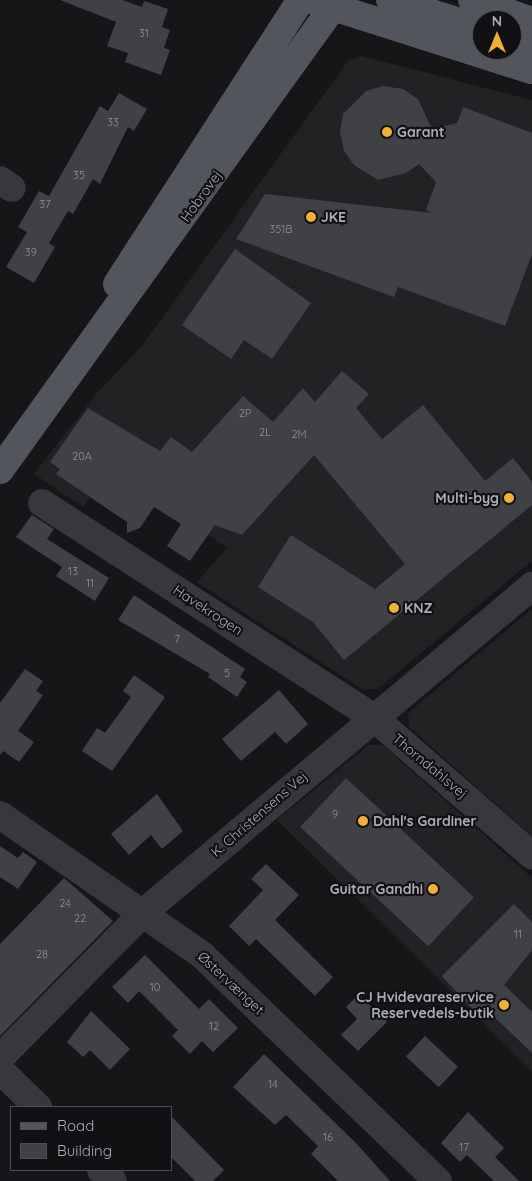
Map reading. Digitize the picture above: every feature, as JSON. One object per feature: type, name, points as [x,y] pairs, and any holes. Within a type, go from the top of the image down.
[{"type":"main road","points":[[390,0],[472,26]]},
{"type":"main road","points":[[472,0],[532,21]]},
{"type":"main road","points":[[322,2],[532,70]]},
{"type":"main road","name":"Hobrovej","points":[[0,470],[62,380],[219,171],[268,80],[322,2]]},
{"type":"main road","name":"Hobrovej","points":[[62,380],[130,262],[322,2]]},
{"type":"street","name":"Havekrogen","points":[[42,502],[373,717]]},
{"type":"street","name":"K. Christensens Vej","points":[[0,1058],[144,912],[373,717],[532,586]]},
{"type":"street","name":"Thorndahlsvej","points":[[373,717],[532,855]]},
{"type":"street","name":"Østervænget","points":[[0,815],[144,912],[202,955],[438,1181]]},
{"type":"street","points":[[0,1070],[37,1106]]},
{"type":"street","points":[[102,1171],[113,1181]]},
{"type":"shaded area","points":[[361,56],[532,100],[532,561],[378,689],[362,689],[197,582],[227,548],[111,466],[83,507],[34,474],[97,393],[142,346],[348,61]]},
{"type":"shaded area","points":[[532,609],[532,836],[409,727],[408,713]]},
{"type":"shaded area","points":[[369,745],[383,745],[532,878],[532,1071],[277,820]]},
{"type":"building","points":[[60,0],[122,0],[142,7],[144,1],[168,9],[162,27],[170,30],[164,48],[170,50],[161,75],[125,62],[128,53],[107,46],[116,22]]},
{"type":"building","points":[[383,86],[403,89],[418,99],[432,129],[457,123],[463,107],[532,133],[532,254],[505,326],[398,287],[394,297],[236,239],[265,194],[432,213],[426,210],[436,182],[419,164],[406,173],[378,180],[354,165],[344,151],[340,132],[343,114],[366,91]]},
{"type":"building","points":[[119,93],[147,109],[134,131],[128,127],[100,184],[93,179],[73,214],[68,211],[49,243],[55,247],[34,283],[6,267],[27,232],[18,227],[39,191],[49,196],[100,106],[108,111]]},
{"type":"building","points":[[235,249],[311,303],[272,359],[244,340],[231,359],[182,325]]},
{"type":"building","points":[[342,371],[369,394],[356,408],[382,439],[423,405],[485,481],[513,458],[532,482],[532,505],[344,660],[313,622],[258,587],[291,535],[375,589],[405,564],[314,455],[242,535],[215,525],[190,561],[167,546],[181,524],[154,507],[140,528],[127,533],[127,522],[56,474],[60,469],[50,462],[88,408],[160,451],[171,437],[192,452],[243,396],[273,422],[303,388],[315,402]]},
{"type":"building","points":[[32,515],[54,529],[47,539],[109,578],[95,601],[56,576],[62,567],[16,537]]},
{"type":"building","points":[[134,595],[245,669],[240,677],[247,682],[237,697],[208,677],[210,674],[118,620]]},
{"type":"building","points":[[25,669],[43,681],[36,691],[43,695],[18,731],[34,742],[19,762],[3,751],[0,755],[0,703]]},
{"type":"building","points":[[134,675],[165,697],[112,771],[82,751],[97,728],[105,733],[131,697],[123,691]]},
{"type":"building","points":[[279,690],[308,724],[286,744],[275,732],[241,761],[222,739]]},
{"type":"building","points":[[346,778],[474,897],[428,946],[300,827]]},
{"type":"building","points":[[157,794],[183,831],[162,849],[151,835],[129,855],[111,834]]},
{"type":"building","points":[[0,846],[18,858],[23,852],[37,862],[18,889],[0,877]]},
{"type":"building","points":[[266,864],[299,895],[275,920],[333,977],[315,996],[256,939],[249,946],[229,926],[263,890],[251,879]]},
{"type":"building","points":[[64,878],[113,921],[0,1036],[0,944]]},
{"type":"building","points":[[514,904],[532,922],[532,950],[504,985],[532,1012],[532,1053],[483,1006],[476,1013],[442,976]]},
{"type":"building","points":[[145,955],[199,1009],[209,999],[238,1028],[213,1052],[202,1041],[190,1054],[172,1036],[178,1030],[139,991],[128,1003],[112,987]]},
{"type":"building","points":[[359,994],[387,1022],[358,1051],[341,1035],[357,1019],[346,1007]]},
{"type":"building","points":[[91,1011],[130,1049],[110,1070],[90,1050],[83,1057],[67,1042]]},
{"type":"building","points":[[425,1036],[458,1067],[439,1087],[406,1056]]},
{"type":"building","points":[[264,1054],[356,1143],[390,1181],[338,1181],[311,1154],[318,1146],[286,1115],[275,1125],[233,1087]]},
{"type":"building","points":[[468,1112],[504,1148],[495,1157],[519,1181],[494,1181],[467,1155],[460,1162],[441,1143]]},
{"type":"building","points":[[172,1117],[224,1170],[213,1181],[195,1181],[172,1158]]},
{"type":"place","name":"Garant","points":[[387,132]]},
{"type":"place","name":"JKE","points":[[311,217]]},
{"type":"place","name":"Multi-byg","points":[[509,498]]},
{"type":"place","name":"KNZ","points":[[394,608]]},
{"type":"place","name":"Dahl's Gardiner","points":[[363,821]]},
{"type":"place","name":"Guitar Gandhi","points":[[433,889]]},
{"type":"place","name":"CJ Hvidevareservice Reservedels-butik","points":[[504,1005]]}]
